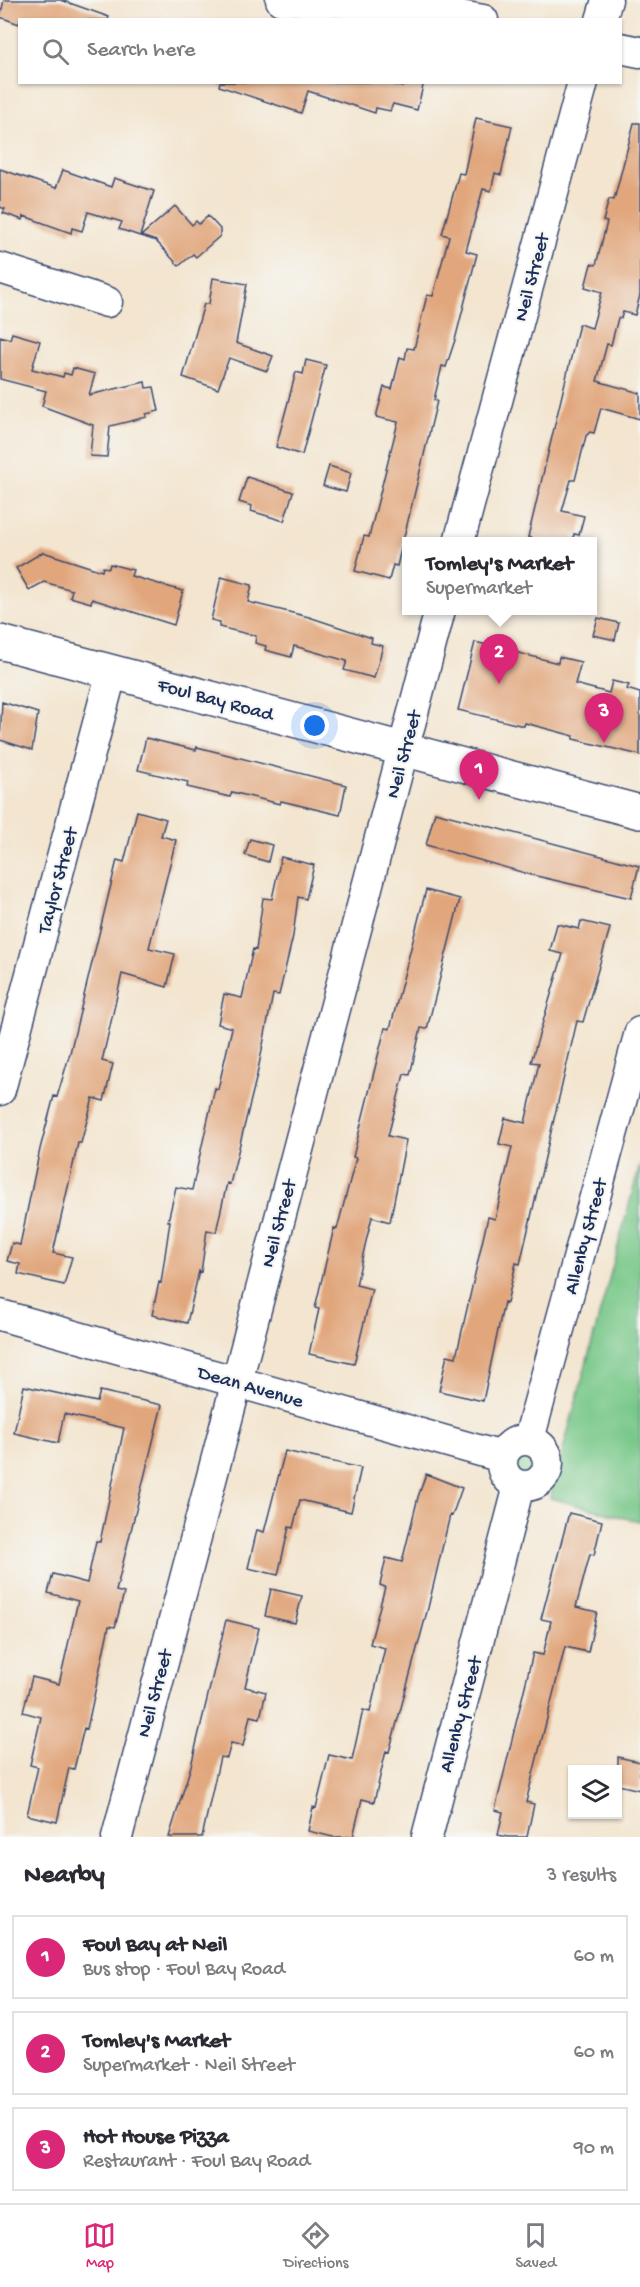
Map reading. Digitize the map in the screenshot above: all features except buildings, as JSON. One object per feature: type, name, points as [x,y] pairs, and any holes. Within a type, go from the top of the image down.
[{"type":"main road","name":"Foul Bay Road","points":[[0,642],[640,812]]},
{"type":"street","points":[[281,0],[404,6],[472,18]]},
{"type":"street","points":[[602,18],[607,0]]},
{"type":"street","points":[[622,48],[640,52]]},
{"type":"street","name":"Neil Street","points":[[460,537],[582,84]]},
{"type":"street","points":[[0,268],[107,302]]},
{"type":"street","name":"Neil Street","points":[[117,1837],[439,615]]},
{"type":"street","name":"Taylor Street","points":[[0,1090],[112,671]]},
{"type":"street","name":"Allenby Street","points":[[529,1439],[640,1032]]},
{"type":"street","name":"Dean Avenue","points":[[0,1315],[502,1457]]},
{"type":"street","points":[[529,1439],[541,1445],[548,1456],[548,1469],[537,1482],[519,1486],[508,1480],[502,1469],[502,1457],[508,1447],[518,1440],[529,1439]]},
{"type":"street","name":"Allenby Street","points":[[427,1837],[519,1486]]},
{"type":"green space","points":[[640,1164],[640,1522],[550,1498]]},
{"type":"green space","points":[[524,1448],[534,1452],[538,1462],[534,1472],[524,1476],[514,1472],[510,1462],[514,1452]]},
{"type":"place","name":"Tomley's Market","points":[[499,684]]},
{"type":"place","name":"Hot House Pizza","points":[[604,743]]},
{"type":"place","name":"Foul Bay at Neil","points":[[479,800]]}]
